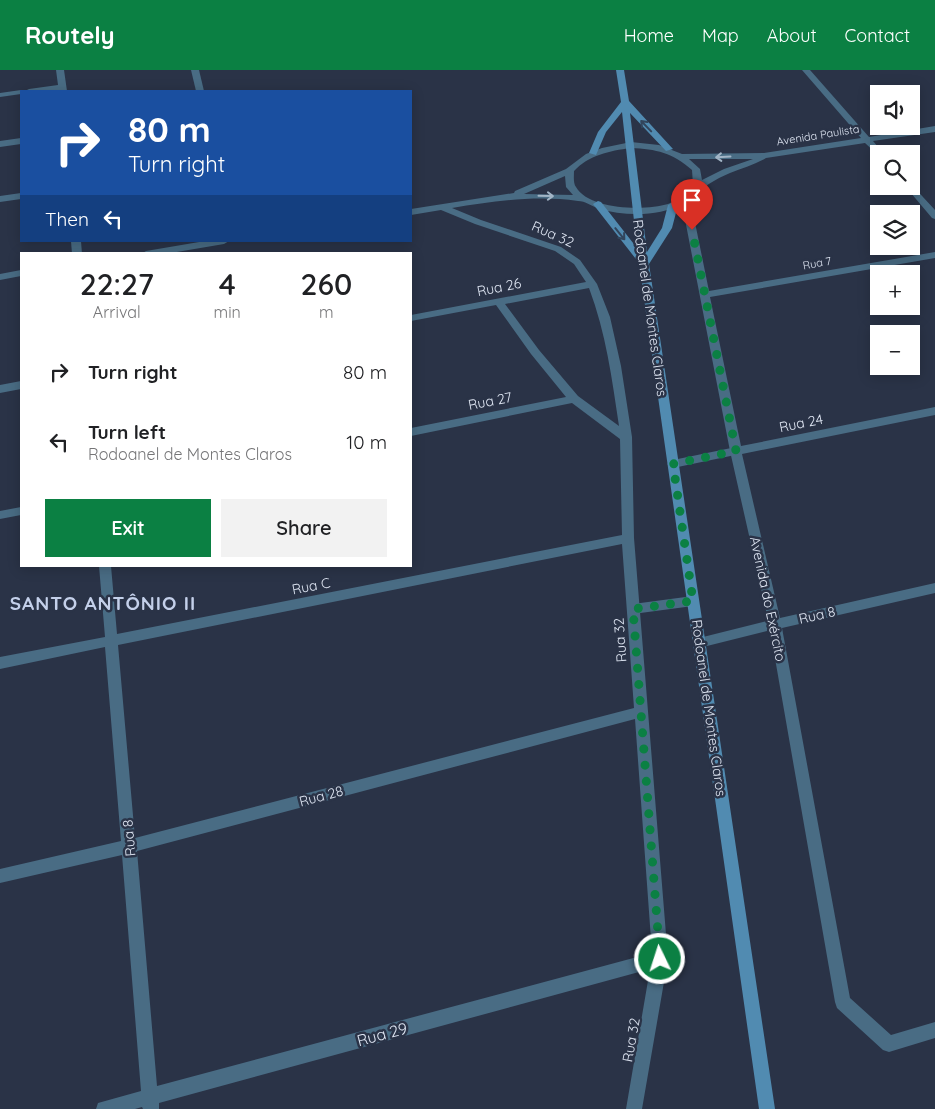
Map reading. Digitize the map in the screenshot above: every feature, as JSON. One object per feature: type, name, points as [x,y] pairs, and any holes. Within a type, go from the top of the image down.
[{"type":"main road","name":"Rodoanel de Montes Claros","points":[[620,70],[631,145],[636,211],[767,1109]]},
{"type":"main road","points":[[593,153],[602,132],[625,102],[669,149]]},
{"type":"main road","points":[[598,204],[644,263],[667,228],[673,205]]},
{"type":"street","points":[[46,90],[63,89],[60,70]]},
{"type":"street","points":[[195,70],[200,90]]},
{"type":"street","points":[[806,70],[872,145]]},
{"type":"street","points":[[0,95],[20,92]]},
{"type":"street","name":"Avenida Paulista","points":[[683,156],[718,158],[764,156],[935,129]]},
{"type":"street","points":[[0,144],[20,141]]},
{"type":"street","points":[[508,196],[569,172],[577,162],[593,153],[631,145],[669,149],[683,156],[696,169],[698,186]]},
{"type":"street","name":"Avenida Paulista","points":[[673,205],[698,186],[727,171],[750,164],[764,156]]},
{"type":"street","points":[[569,172],[571,187],[583,198]]},
{"type":"street","points":[[917,195],[935,216]]},
{"type":"street","points":[[0,199],[20,196]]},
{"type":"street","points":[[412,212],[508,196],[583,198],[598,204],[636,211],[673,205]]},
{"type":"street","name":"Avenida do Exército","points":[[686,197],[736,451],[775,624],[843,1002],[889,1044],[935,1030]]},
{"type":"street","name":"Rua 32","points":[[442,207],[478,222],[558,249],[577,262],[592,284],[607,325],[616,366],[626,437],[628,538],[660,959],[634,1109]]},
{"type":"street","points":[[158,252],[218,242]]},
{"type":"street","name":"Rua 7","points":[[704,296],[935,255]]},
{"type":"street","points":[[0,277],[20,273]]},
{"type":"street","name":"Rua 26","points":[[412,318],[592,284]]},
{"type":"street","points":[[499,303],[535,352],[574,399],[626,437]]},
{"type":"street","points":[[0,389],[20,385]]},
{"type":"street","name":"Rua 27","points":[[412,432],[574,399]]},
{"type":"street","name":"Rua 24","points":[[673,464],[935,411]]},
{"type":"street","points":[[0,515],[20,511]]},
{"type":"street","name":"Rua C","points":[[0,663],[628,538]]},
{"type":"street","name":"Rua 8","points":[[105,567],[151,1103]]},
{"type":"street","name":"Rua 8","points":[[699,643],[935,588]]},
{"type":"street","points":[[633,609],[693,601]]},
{"type":"street","name":"Rua 28","points":[[0,876],[130,846],[641,712]]},
{"type":"street","name":"Rua 29","points":[[104,1109],[151,1103],[660,959]]},
{"type":"district","name":"SANTO ANTÔNIO II","points":[[103,603]]},
{"type":"route","points":[[660,959],[633,609],[693,601],[673,464],[736,451],[692,230]]}]
